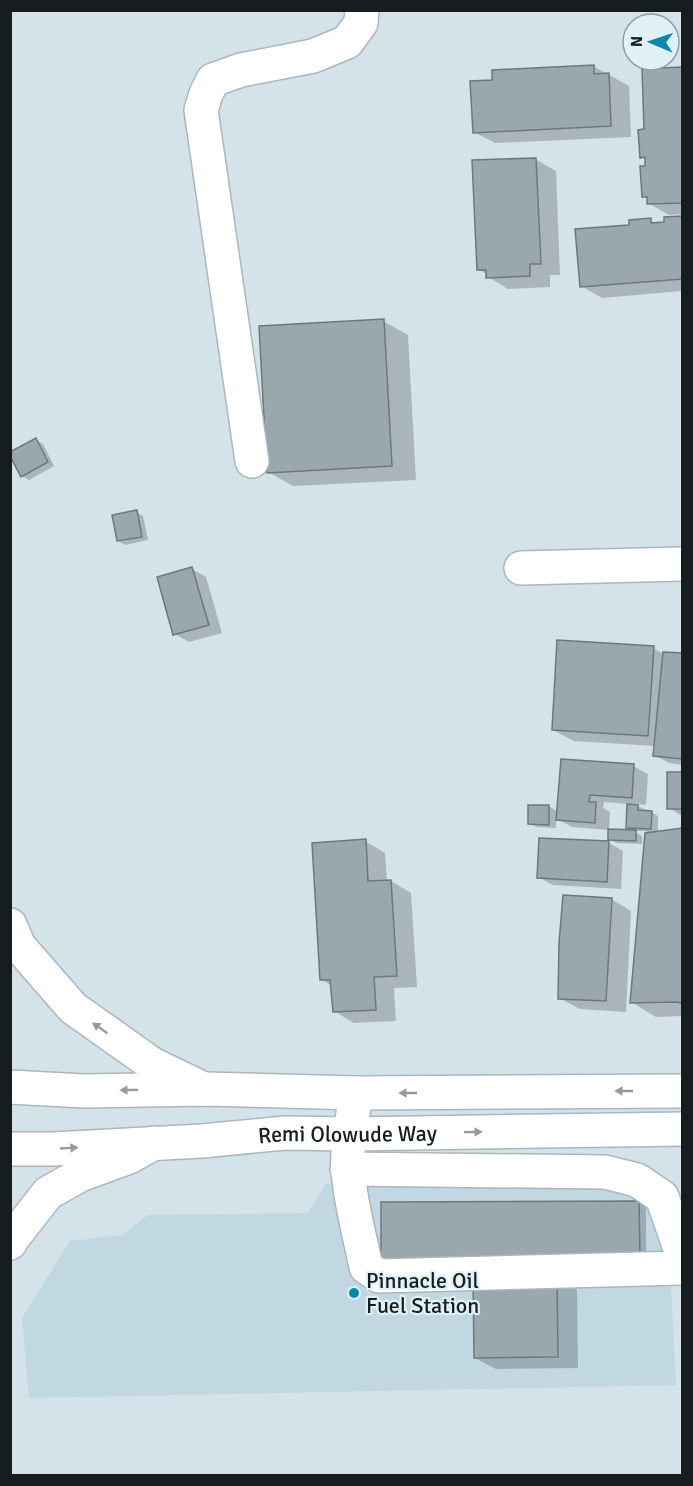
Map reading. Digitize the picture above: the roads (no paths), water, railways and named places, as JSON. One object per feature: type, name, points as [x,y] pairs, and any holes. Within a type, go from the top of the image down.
[{"type":"main road","points":[[252,461],[201,110],[213,80],[241,70],[313,56],[347,42],[361,23],[362,10]]},
{"type":"main road","points":[[521,568],[682,564]]},
{"type":"main road","points":[[10,924],[19,946],[73,1008],[152,1064],[204,1089]]},
{"type":"main road","name":"Remi Olowude Way","points":[[10,1087],[84,1091],[204,1089],[356,1093],[682,1091]]},
{"type":"main road","points":[[356,1093],[347,1169],[366,1267],[379,1276],[682,1268]]},
{"type":"main road","name":"Remi Olowude Way","points":[[10,1149],[53,1149],[285,1133],[682,1129]]},
{"type":"main road","points":[[10,1244],[48,1193],[80,1175],[129,1157],[154,1143]]},
{"type":"main road","points":[[347,1169],[605,1172],[637,1180],[662,1197],[682,1254]]},
{"type":"place","name":"Pinnacle Oil Fuel Station","points":[[354,1293]]}]
